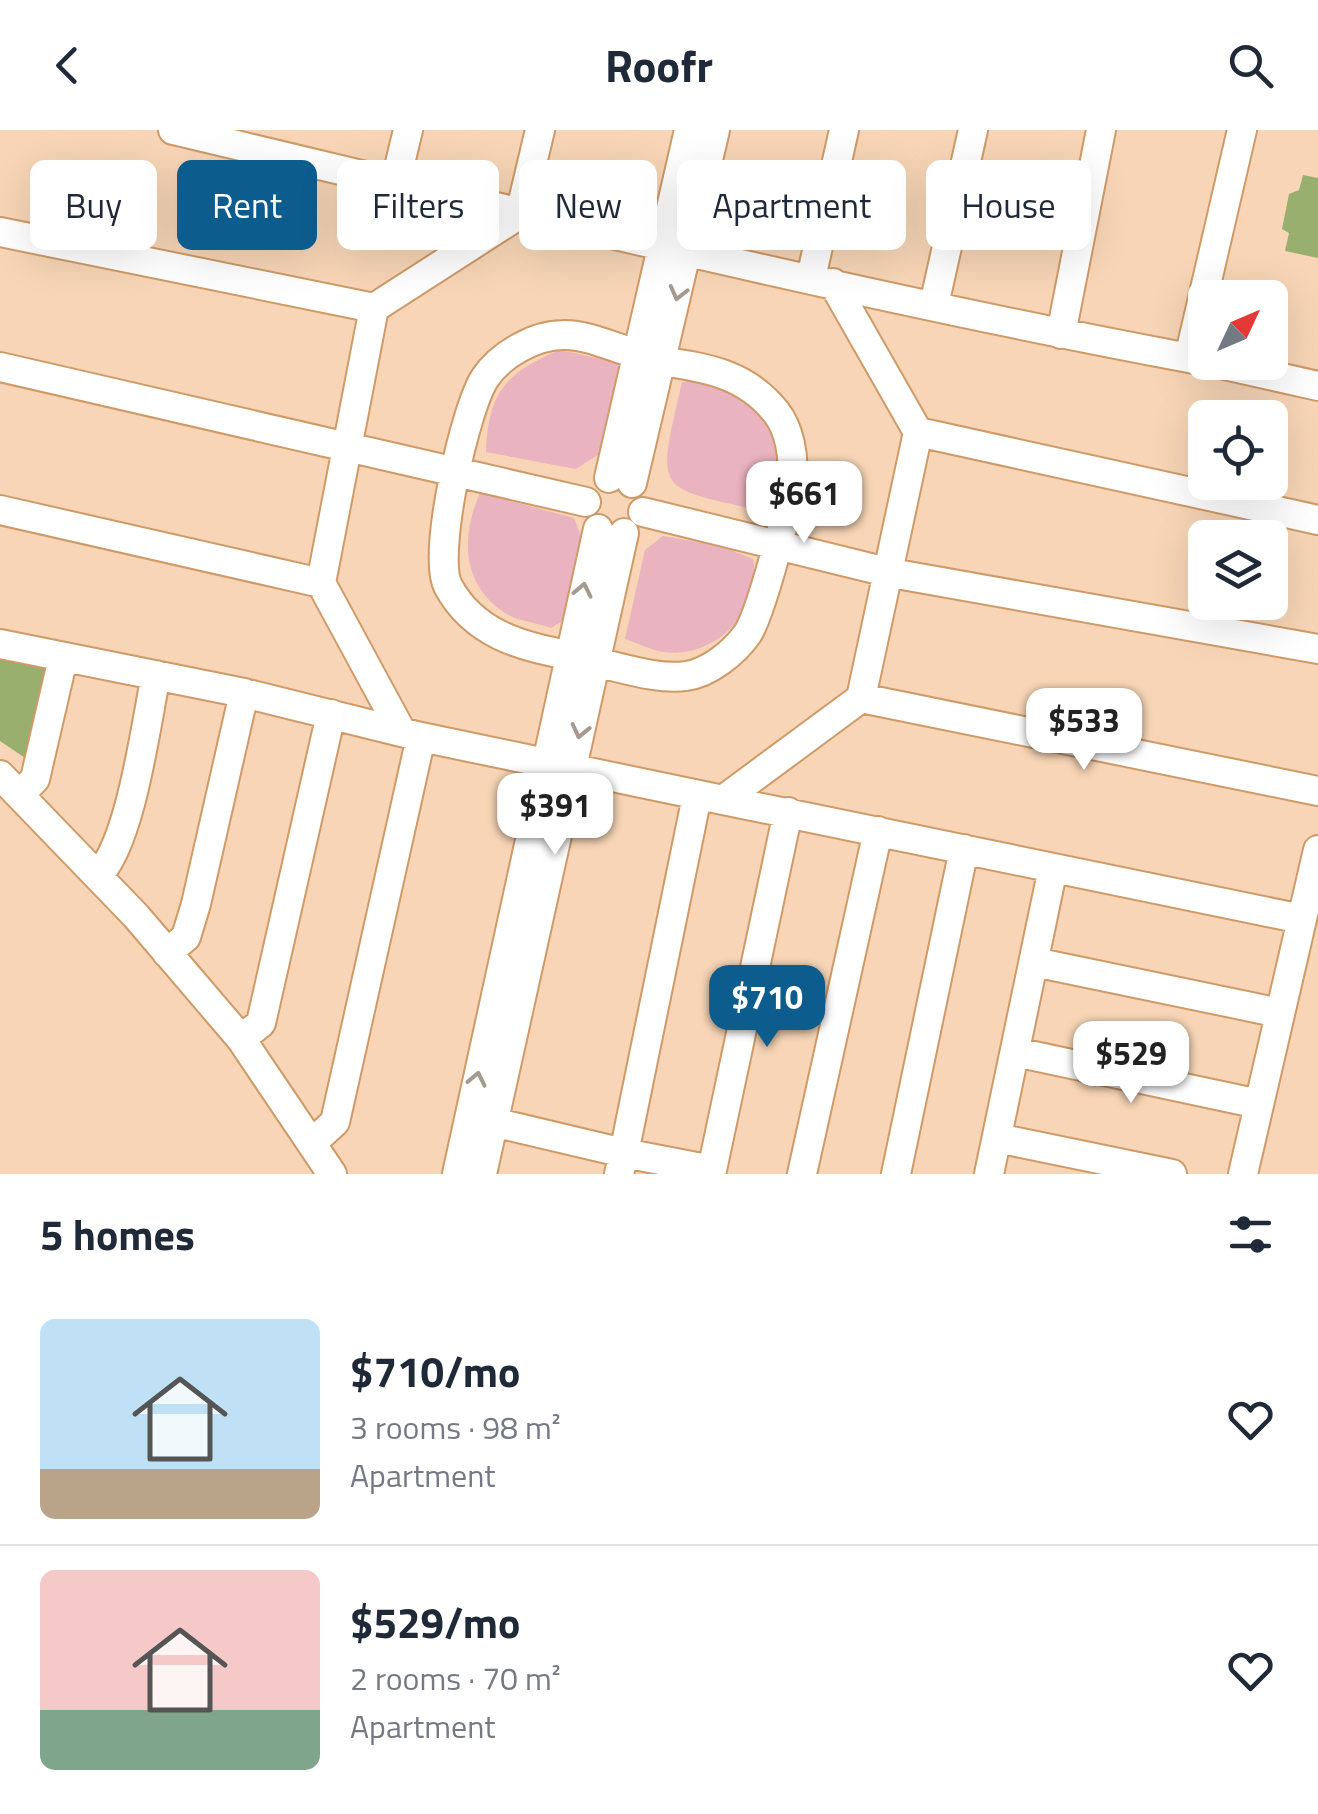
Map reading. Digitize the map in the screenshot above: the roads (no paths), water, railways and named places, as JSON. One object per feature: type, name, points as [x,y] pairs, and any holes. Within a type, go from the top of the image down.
[{"type":"street","points":[[172,130],[279,142],[337,161]]},
{"type":"street","points":[[401,160],[408,130]]},
{"type":"street","points":[[533,160],[540,130]]},
{"type":"street","points":[[674,252],[688,130]]},
{"type":"street","points":[[620,481],[674,252],[714,130]]},
{"type":"street","points":[[621,1164],[710,798],[861,698],[891,573],[918,432],[822,281],[844,130]]},
{"type":"street","points":[[934,305],[973,130]]},
{"type":"street","points":[[1061,334],[1101,130]]},
{"type":"street","points":[[1216,280],[1242,130]]},
{"type":"street","points":[[0,232],[374,308],[519,215]]},
{"type":"street","points":[[657,248],[1188,357]]},
{"type":"street","points":[[312,1143],[334,1122],[410,733],[321,583],[374,308]]},
{"type":"street","points":[[564,334],[649,358],[716,369],[748,384],[779,415],[791,447],[792,480],[760,609],[746,636],[717,664],[686,676],[532,649],[486,630],[463,609],[446,582],[442,558],[444,528],[457,471],[475,399],[485,378],[504,357],[564,334]]},
{"type":"street","points":[[0,367],[586,502]]},
{"type":"street","points":[[1288,379],[1318,386]]},
{"type":"street","points":[[918,432],[1318,520]]},
{"type":"street","points":[[620,481],[590,491],[586,502],[590,522],[775,544],[891,573],[1318,649]]},
{"type":"street","points":[[482,1174],[582,659],[622,525],[643,502],[620,481]]},
{"type":"street","points":[[0,510],[321,583]]},
{"type":"street","points":[[0,644],[244,692],[559,766],[1302,920]]},
{"type":"street","points":[[11,784],[36,779],[62,658]]},
{"type":"street","points":[[98,876],[110,864],[122,834],[156,674]]},
{"type":"street","points":[[167,953],[186,937],[196,904],[244,692]]},
{"type":"street","points":[[861,698],[1318,791]]},
{"type":"street","points":[[241,1039],[261,1024],[331,714]]},
{"type":"street","points":[[457,1174],[559,766]]},
{"type":"street","points":[[11,784],[241,1039],[332,1174]]},
{"type":"street","points":[[493,1122],[621,1164],[717,1173],[788,812]]},
{"type":"street","points":[[802,1174],[878,831]]},
{"type":"street","points":[[896,1174],[964,849]]},
{"type":"street","points":[[1244,1174],[1318,850]]},
{"type":"street","points":[[989,1174],[1054,868]]},
{"type":"street","points":[[1034,962],[1280,1013]]},
{"type":"street","points":[[1014,1052],[1259,1104]]},
{"type":"street","points":[[997,1138],[1172,1174]]}]
